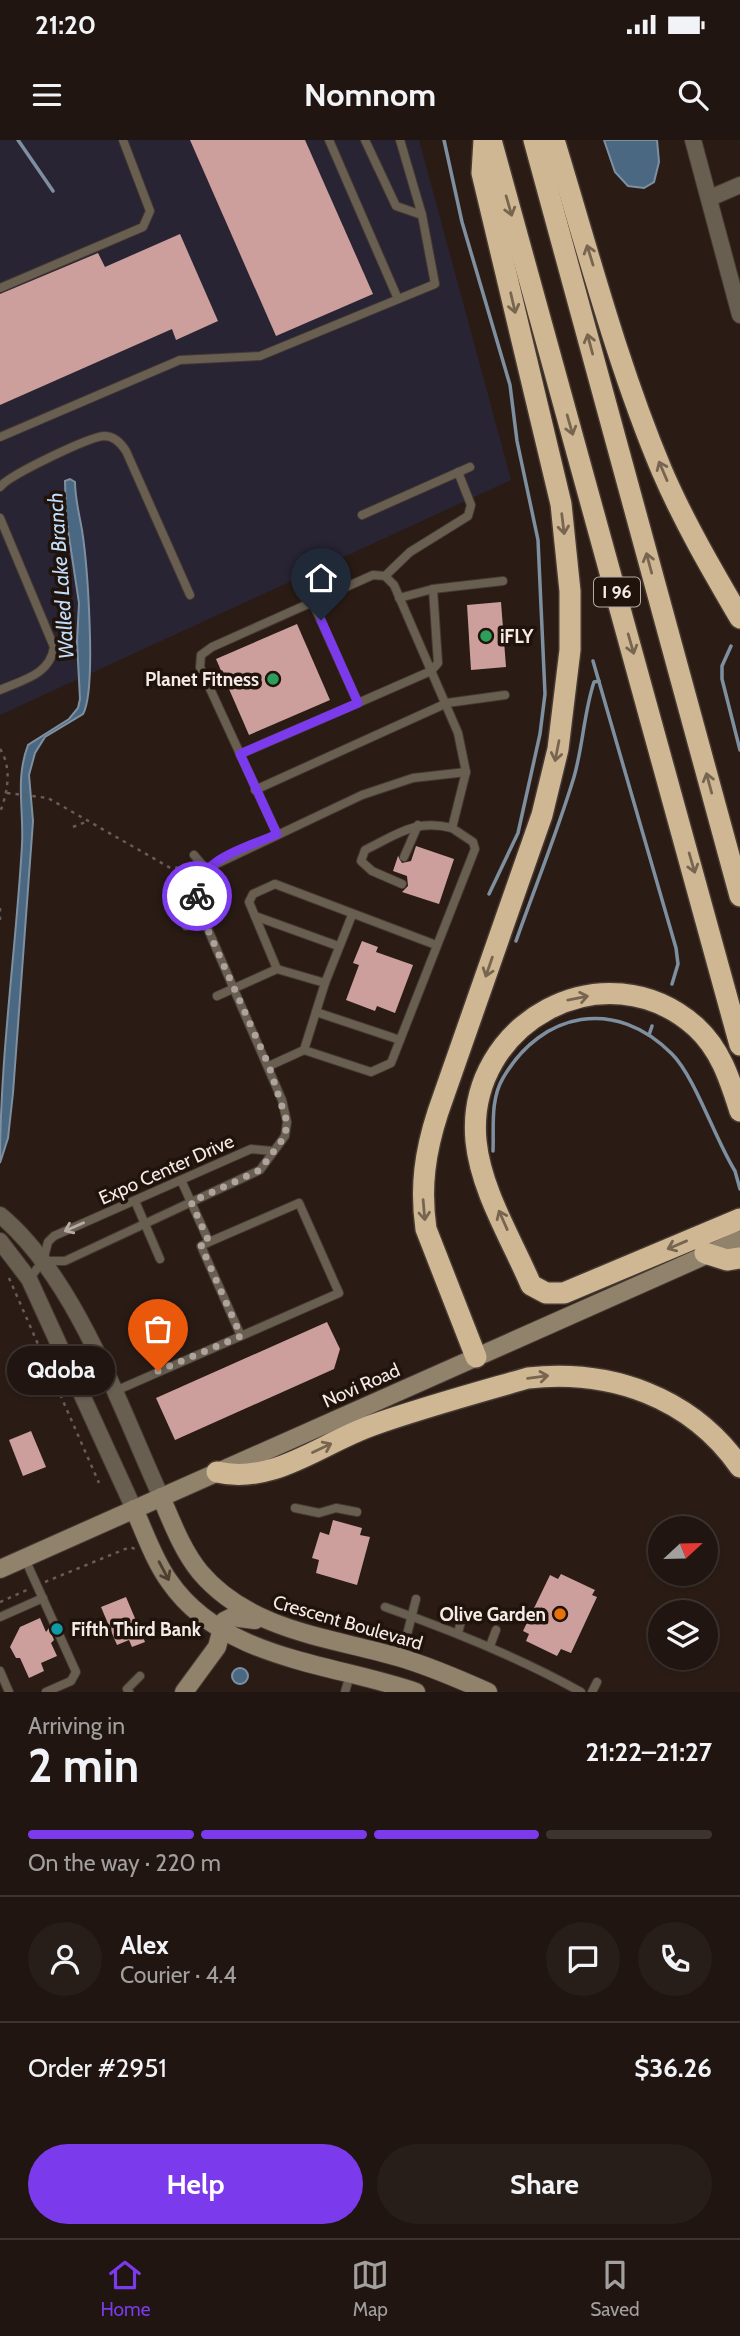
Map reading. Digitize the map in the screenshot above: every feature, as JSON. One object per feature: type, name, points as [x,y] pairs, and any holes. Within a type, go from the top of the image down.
[{"type":"highway","points":[[476,1357],[426,1229],[424,1161],[438,1112],[545,806],[558,749],[570,650],[570,591],[561,504],[482,173],[484,140]]},
{"type":"highway","name":"I 96","points":[[491,140],[740,1045]]},
{"type":"highway","name":"I 96","points":[[534,140],[740,896]]},
{"type":"highway","points":[[554,140],[632,396],[701,551],[740,618]]},
{"type":"highway","points":[[740,1111],[726,1068],[715,1048],[696,1027],[656,1003],[624,993],[568,1000],[534,1016],[505,1043],[483,1082],[476,1112],[476,1142],[482,1172],[531,1285],[546,1293],[564,1293],[740,1219]]},
{"type":"highway","points":[[705,1254],[727,1260],[740,1258]]},
{"type":"highway","points":[[216,1472],[237,1476],[260,1475],[371,1426],[528,1378],[550,1376],[597,1378],[645,1391],[692,1417],[740,1467]]},
{"type":"street","points":[[693,140],[740,315]]},
{"type":"street","points":[[710,198],[740,185]]},
{"type":"street","name":"Crescent Boulevard","points":[[2,1216],[43,1261],[66,1292],[160,1497],[199,1570],[231,1601],[263,1619],[401,1658],[478,1690]]},
{"type":"street","name":"Novi Road","points":[[0,1569],[740,1240]]},
{"type":"street","points":[[0,1241],[29,1279],[169,1581],[197,1612],[222,1632],[263,1650],[416,1692]]},
{"type":"street","points":[[184,1692],[217,1647],[224,1621],[232,1617],[263,1619]]},
{"type":"lane","points":[[0,288],[143,227],[150,211],[123,140]]},
{"type":"lane","points":[[329,140],[398,299]]},
{"type":"lane","points":[[365,140],[396,206],[422,215]]},
{"type":"lane","points":[[0,437],[180,359],[261,356],[435,284],[422,215],[400,140]]},
{"type":"lane","points":[[0,487],[11,476],[100,436],[116,440],[126,451],[190,595]]},
{"type":"lane","points":[[362,515],[470,467]]},
{"type":"lane","points":[[385,576],[410,552],[468,516],[471,505],[458,472]]},
{"type":"lane","points":[[0,518],[54,647],[52,657],[40,672],[0,690]]},
{"type":"lane","points":[[277,834],[200,667],[201,655],[212,647],[373,575],[385,576],[394,585],[458,733],[466,772],[452,828]]},
{"type":"lane","points":[[399,598],[433,589],[503,581]]},
{"type":"lane","points":[[240,754],[431,671],[438,663],[433,589]]},
{"type":"lane","points":[[313,603],[358,703]]},
{"type":"lane","points":[[255,790],[447,703],[505,695]]},
{"type":"lane","points":[[272,1151],[285,1136],[287,1122],[269,1066],[197,904],[198,885],[206,869],[277,834],[388,786],[413,778],[466,772]]},
{"type":"lane","points":[[269,1066],[304,1050],[371,1072],[384,1069],[391,1063],[475,849],[473,842],[452,828],[431,823],[418,825],[361,854],[361,861],[372,870],[402,884]]},
{"type":"lane","points":[[404,857],[418,825]]},
{"type":"lane","points":[[194,855],[206,869]]},
{"type":"lane","points":[[277,969],[249,902],[253,894],[275,884],[436,945]]},
{"type":"lane","points":[[304,1050],[338,946],[352,915]]},
{"type":"lane","points":[[255,916],[338,946]]},
{"type":"lane","points":[[187,926],[203,919]]},
{"type":"lane","points":[[218,996],[277,969],[325,983]]},
{"type":"lane","points":[[316,1012],[400,1040]]},
{"type":"lane","name":"Expo Center Drive","points":[[29,1279],[43,1261],[48,1242],[54,1236],[251,1149],[272,1151],[260,1170],[65,1261],[43,1261]]},
{"type":"lane","points":[[181,1180],[209,1242]]},
{"type":"lane","points":[[135,1201],[160,1259]]},
{"type":"lane","points":[[113,1392],[241,1336],[339,1293],[299,1203],[201,1246],[241,1336]]},
{"type":"lane","points":[[295,1508],[319,1513],[336,1508],[357,1512]]},
{"type":"lane","points":[[25,1558],[76,1672],[71,1681],[46,1692]]},
{"type":"lane","points":[[0,1617],[43,1598]]},
{"type":"lane","points":[[401,1658],[416,1599]]},
{"type":"lane","points":[[385,1607],[490,1646],[581,1692]]},
{"type":"lane","points":[[458,1633],[462,1617]]},
{"type":"lane","points":[[490,1646],[496,1630]]},
{"type":"lane","points":[[0,1671],[9,1692]]},
{"type":"lane","points":[[345,1692],[351,1672]]},
{"type":"lane","points":[[129,1692],[127,1689],[140,1676]]},
{"type":"lane","points":[[592,1692],[597,1682]]},
{"type":"path","points":[[0,748],[5,757],[10,793],[0,812]]},
{"type":"path","points":[[10,793],[41,796],[174,870],[177,880],[198,885]]},
{"type":"path","points":[[73,827],[88,821]]},
{"type":"path","points":[[174,870],[179,865],[185,866]]},
{"type":"path","points":[[0,908],[0,925]]},
{"type":"path","points":[[5,1272],[99,1483]]},
{"type":"path","points":[[0,1602],[113,1552],[131,1547],[136,1551]]},
{"type":"shaded area","points":[[0,140],[419,140],[511,480],[0,715]]},
{"type":"water","points":[[604,140],[657,140],[659,162],[654,182],[644,188],[628,186],[615,172]]},
{"type":"water","points":[[70,479],[75,482],[88,596],[90,653],[87,700],[83,714],[45,737],[35,753],[29,775],[33,821],[13,1093],[8,1138],[0,1163],[5,1043],[22,845],[21,795],[24,758],[28,745],[69,719],[78,708],[80,699],[77,642],[79,603],[66,517],[65,481]]},
{"type":"water","points":[[237,1668],[243,1668],[248,1676],[246,1682],[237,1684],[232,1679],[232,1673]]},
{"type":"building","points":[[190,140],[305,140],[373,294],[276,336]]},
{"type":"building","points":[[180,234],[218,321],[176,340],[172,329],[0,405],[0,294],[98,253],[105,267]]},
{"type":"building","name":"iFLY","points":[[501,602],[506,667],[471,670],[467,605]]},
{"type":"building","name":"Planet Fitness","points":[[297,624],[330,700],[249,735],[216,659]]},
{"type":"building","points":[[416,846],[454,859],[439,904],[402,892],[408,886],[407,876],[393,871],[398,856],[402,863],[411,861]]},
{"type":"building","points":[[362,941],[378,947],[376,952],[413,965],[395,1013],[377,1006],[375,1011],[346,1000],[359,965],[353,963]]},
{"type":"building","points":[[327,1322],[340,1349],[334,1369],[175,1440],[156,1398]]},
{"type":"building","points":[[31,1431],[46,1467],[23,1476],[9,1440]]},
{"type":"building","points":[[333,1520],[362,1528],[360,1535],[370,1537],[357,1585],[316,1573],[319,1560],[312,1558],[320,1532],[329,1535]]},
{"type":"building","name":"Olive Garden","points":[[561,1574],[595,1590],[592,1595],[597,1597],[571,1653],[561,1649],[557,1656],[526,1641],[529,1634],[523,1631],[550,1575],[558,1579]]},
{"type":"building","points":[[126,1597],[145,1642],[132,1647],[129,1640],[117,1645],[101,1607]]},
{"type":"building","name":"Fifth Third Bank","points":[[40,1618],[46,1632],[49,1628],[54,1640],[51,1643],[57,1656],[41,1663],[44,1671],[29,1678],[20,1658],[16,1658],[10,1647],[20,1627]]},
{"type":"waterway","name":"Walled Lake Branch","points":[[18,140],[53,191]]},
{"type":"waterway","points":[[444,140],[462,222],[510,385],[517,441],[538,540],[545,694],[540,734],[518,833],[489,894]]},
{"type":"waterway","points":[[731,646],[722,666],[722,679],[740,750]]},
{"type":"waterway","points":[[593,661],[676,948],[678,964],[672,984]]},
{"type":"waterway","points":[[516,941],[567,798],[577,765],[594,682],[599,681]]},
{"type":"waterway","points":[[493,1151],[496,1095],[503,1078],[519,1055],[538,1038],[559,1026],[581,1020],[604,1019],[627,1024],[650,1036],[672,1054],[689,1077],[735,1171],[740,1189]]},
{"type":"waterway","points":[[649,1035],[652,1026]]},
{"type":"way so far","points":[[158,1371],[241,1336],[201,1246],[209,1242],[191,1202],[260,1170],[285,1136],[287,1122],[269,1066],[203,919],[197,896]]},
{"type":"place","name":"iFLY","points":[[486,636]]},
{"type":"place","name":"Planet Fitness","points":[[273,679]]},
{"type":"place","name":"Qdoba","points":[[158,1371]]},
{"type":"place","name":"Olive Garden","points":[[560,1614]]},
{"type":"place","name":"Fifth Third Bank","points":[[57,1629]]},
{"type":"route","points":[[197,896],[200,878],[211,865],[277,834],[240,754],[358,703],[321,620]]}]
